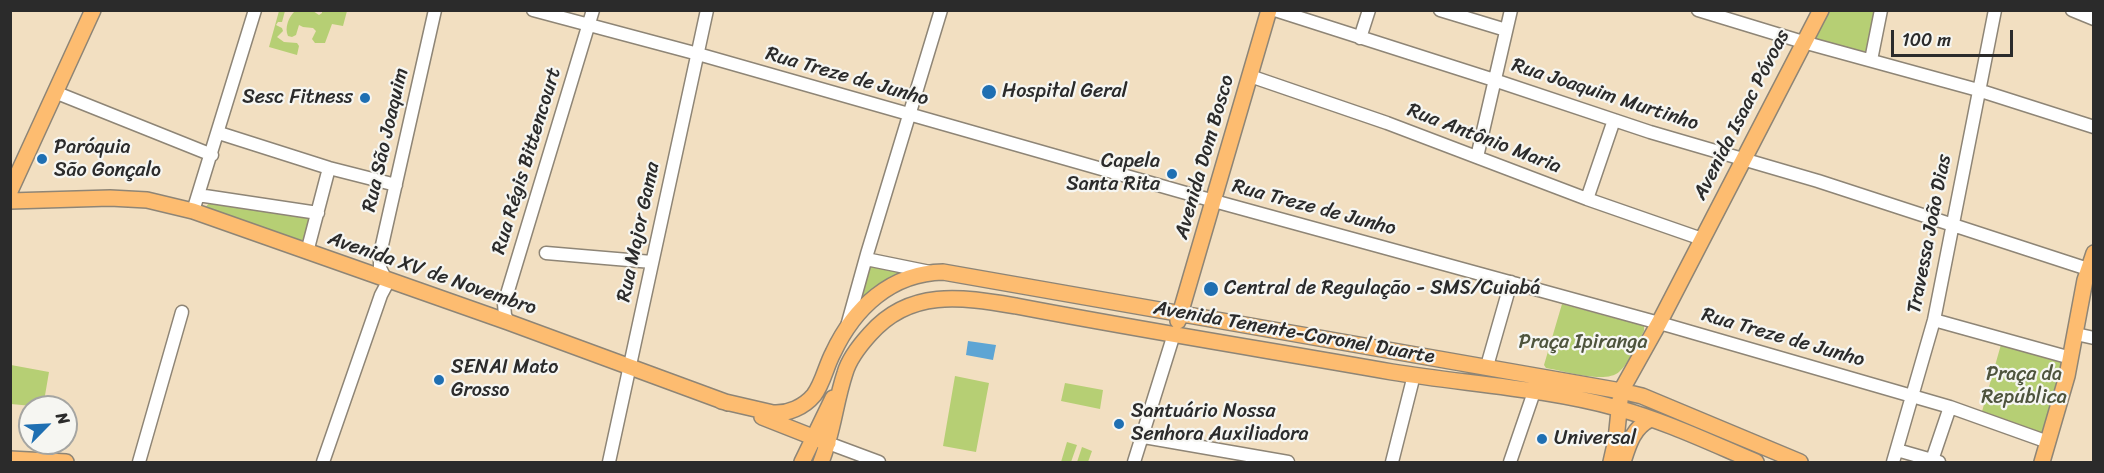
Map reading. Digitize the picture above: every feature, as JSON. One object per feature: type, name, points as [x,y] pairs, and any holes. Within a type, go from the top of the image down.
[{"type":"main road","points":[[10,191],[57,93],[93,10]]},
{"type":"main road","name":"Avenida Dom Bosco","points":[[1181,314],[1269,10]]},
{"type":"main road","name":"Avenida Isaac Póvoas","points":[[1611,462],[1621,391],[1659,323],[1821,10]]},
{"type":"main road","name":"Avenida XV de Novembro","points":[[10,201],[110,198],[147,200],[193,211],[629,366],[821,440]]},
{"type":"main road","points":[[2042,462],[2071,358],[2094,253]]},
{"type":"main road","name":"Avenida Tenente-Coronel Duarte","points":[[721,400],[781,414],[800,407],[815,394],[832,354],[847,327],[864,305],[885,289],[908,279],[931,273],[943,273],[1621,391],[1642,396],[1800,462]]},
{"type":"main road","name":"Avenida Tenente-Coronel Duarte","points":[[821,462],[821,440],[845,372],[863,342],[888,318],[904,308],[922,301],[944,298],[976,299],[1414,375],[1534,392],[1618,415],[1651,419],[1756,462]]},
{"type":"main road","points":[[1152,330],[1174,324],[1181,314]]},
{"type":"main road","points":[[1623,462],[1628,444],[1635,432],[1651,419]]},
{"type":"main road","name":"Avenida Tenente-Coronel Duarte","points":[[802,462],[821,440]]},
{"type":"main road","points":[[10,459],[66,462]]},
{"type":"street","points":[[193,211],[219,133],[255,10]]},
{"type":"street","name":"Rua São Joaquim","points":[[387,279],[380,267],[380,254],[435,10]]},
{"type":"street","name":"Rua Treze de Junho","points":[[533,10],[1659,323],[1950,407],[2048,442]]},
{"type":"street","name":"Rua Régis Bittencourt","points":[[508,322],[504,304],[594,10]]},
{"type":"street","name":"Rua Major Gama","points":[[609,462],[707,10]]},
{"type":"street","points":[[847,327],[940,10]]},
{"type":"street","name":"Rua Joaquim Murtinho","points":[[1275,10],[2091,271]]},
{"type":"street","points":[[1360,38],[1369,10]]},
{"type":"street","points":[[1440,10],[1506,30]]},
{"type":"street","points":[[1477,157],[1511,10]]},
{"type":"street","points":[[1698,10],[1803,42],[1978,90],[2094,127]]},
{"type":"street","points":[[1871,60],[1881,10]]},
{"type":"street","name":"Travessa João Dias","points":[[1895,456],[1934,320],[1995,10]]},
{"type":"street","points":[[2072,10],[2094,19]]},
{"type":"street","name":"Rua Antônio Maria","points":[[1250,76],[1388,123],[1587,199],[1702,239]]},
{"type":"street","points":[[57,93],[212,155]]},
{"type":"street","points":[[1587,199],[1614,120]]},
{"type":"street","points":[[219,133],[329,168],[396,185]]},
{"type":"street","points":[[307,252],[329,168]]},
{"type":"street","points":[[198,195],[318,213]]},
{"type":"street","points":[[546,253],[652,262]]},
{"type":"street","name":"Avenida Tenente-Coronel Duarte","points":[[866,259],[931,273]]},
{"type":"street","points":[[322,462],[387,279]]},
{"type":"street","points":[[1487,366],[1511,282]]},
{"type":"street","points":[[139,462],[182,312]]},
{"type":"street","points":[[1934,320],[2071,358]]},
{"type":"street","points":[[1134,462],[1144,437],[1174,334]]},
{"type":"street","points":[[2076,334],[2094,338]]},
{"type":"street","points":[[1392,462],[1414,375]]},
{"type":"street","points":[[1510,462],[1534,392]]},
{"type":"street","points":[[1895,456],[1935,461],[1950,407]]},
{"type":"street","points":[[1144,437],[1288,462]]},
{"type":"street","points":[[821,440],[879,462]]},
{"type":"green space","points":[[279,11],[285,11],[282,22],[276,25],[283,31],[277,37],[284,42],[297,43],[299,46],[297,55],[269,47]]},
{"type":"green space","points":[[295,11],[313,11],[319,15],[322,11],[347,11],[343,26],[332,24],[325,43],[315,43],[312,39],[316,31],[313,28],[299,25],[296,35],[288,36],[288,22]]},
{"type":"green space","points":[[1827,11],[1876,11],[1869,50],[1865,53],[1814,40]]},
{"type":"green space","points":[[210,202],[307,217],[310,220],[304,242],[204,209]]},
{"type":"green space","points":[[868,263],[905,271],[854,311]]},
{"type":"green space","name":"Praça Ipiranga","points":[[1562,304],[1644,326],[1644,331],[1633,353],[1619,372],[1605,377],[1595,377],[1546,368],[1544,365]]},
{"type":"green space","name":"Praça da República","points":[[2002,341],[2069,360],[2044,437],[1981,415]]},
{"type":"green space","points":[[11,365],[49,372],[45,395],[18,395],[18,405],[11,404]]},
{"type":"green space","points":[[955,376],[989,383],[976,452],[943,446]]},
{"type":"green space","points":[[1065,383],[1103,390],[1100,409],[1061,401]]},
{"type":"green space","points":[[1067,442],[1077,445],[1071,462],[1061,462]]},
{"type":"green space","points":[[1082,447],[1092,451],[1088,462],[1077,462]]},
{"type":"water","points":[[968,341],[996,345],[993,360],[966,355]]},
{"type":"place","name":"Hospital Geral","points":[[989,92]]},
{"type":"place","name":"Sesc Fitness","points":[[365,98]]},
{"type":"place","name":"Paróquia São Gonçalo","points":[[42,159]]},
{"type":"place","name":"Capela Santa Rita","points":[[1172,174]]},
{"type":"place","name":"Central de Regulação - SMS/Cuiabá","points":[[1211,289]]},
{"type":"place","name":"SENAI Mato Grosso","points":[[439,380]]},
{"type":"place","name":"Santuário Nossa Senhora Auxiliadora","points":[[1119,424]]},
{"type":"place","name":"Universal","points":[[1542,439]]}]
